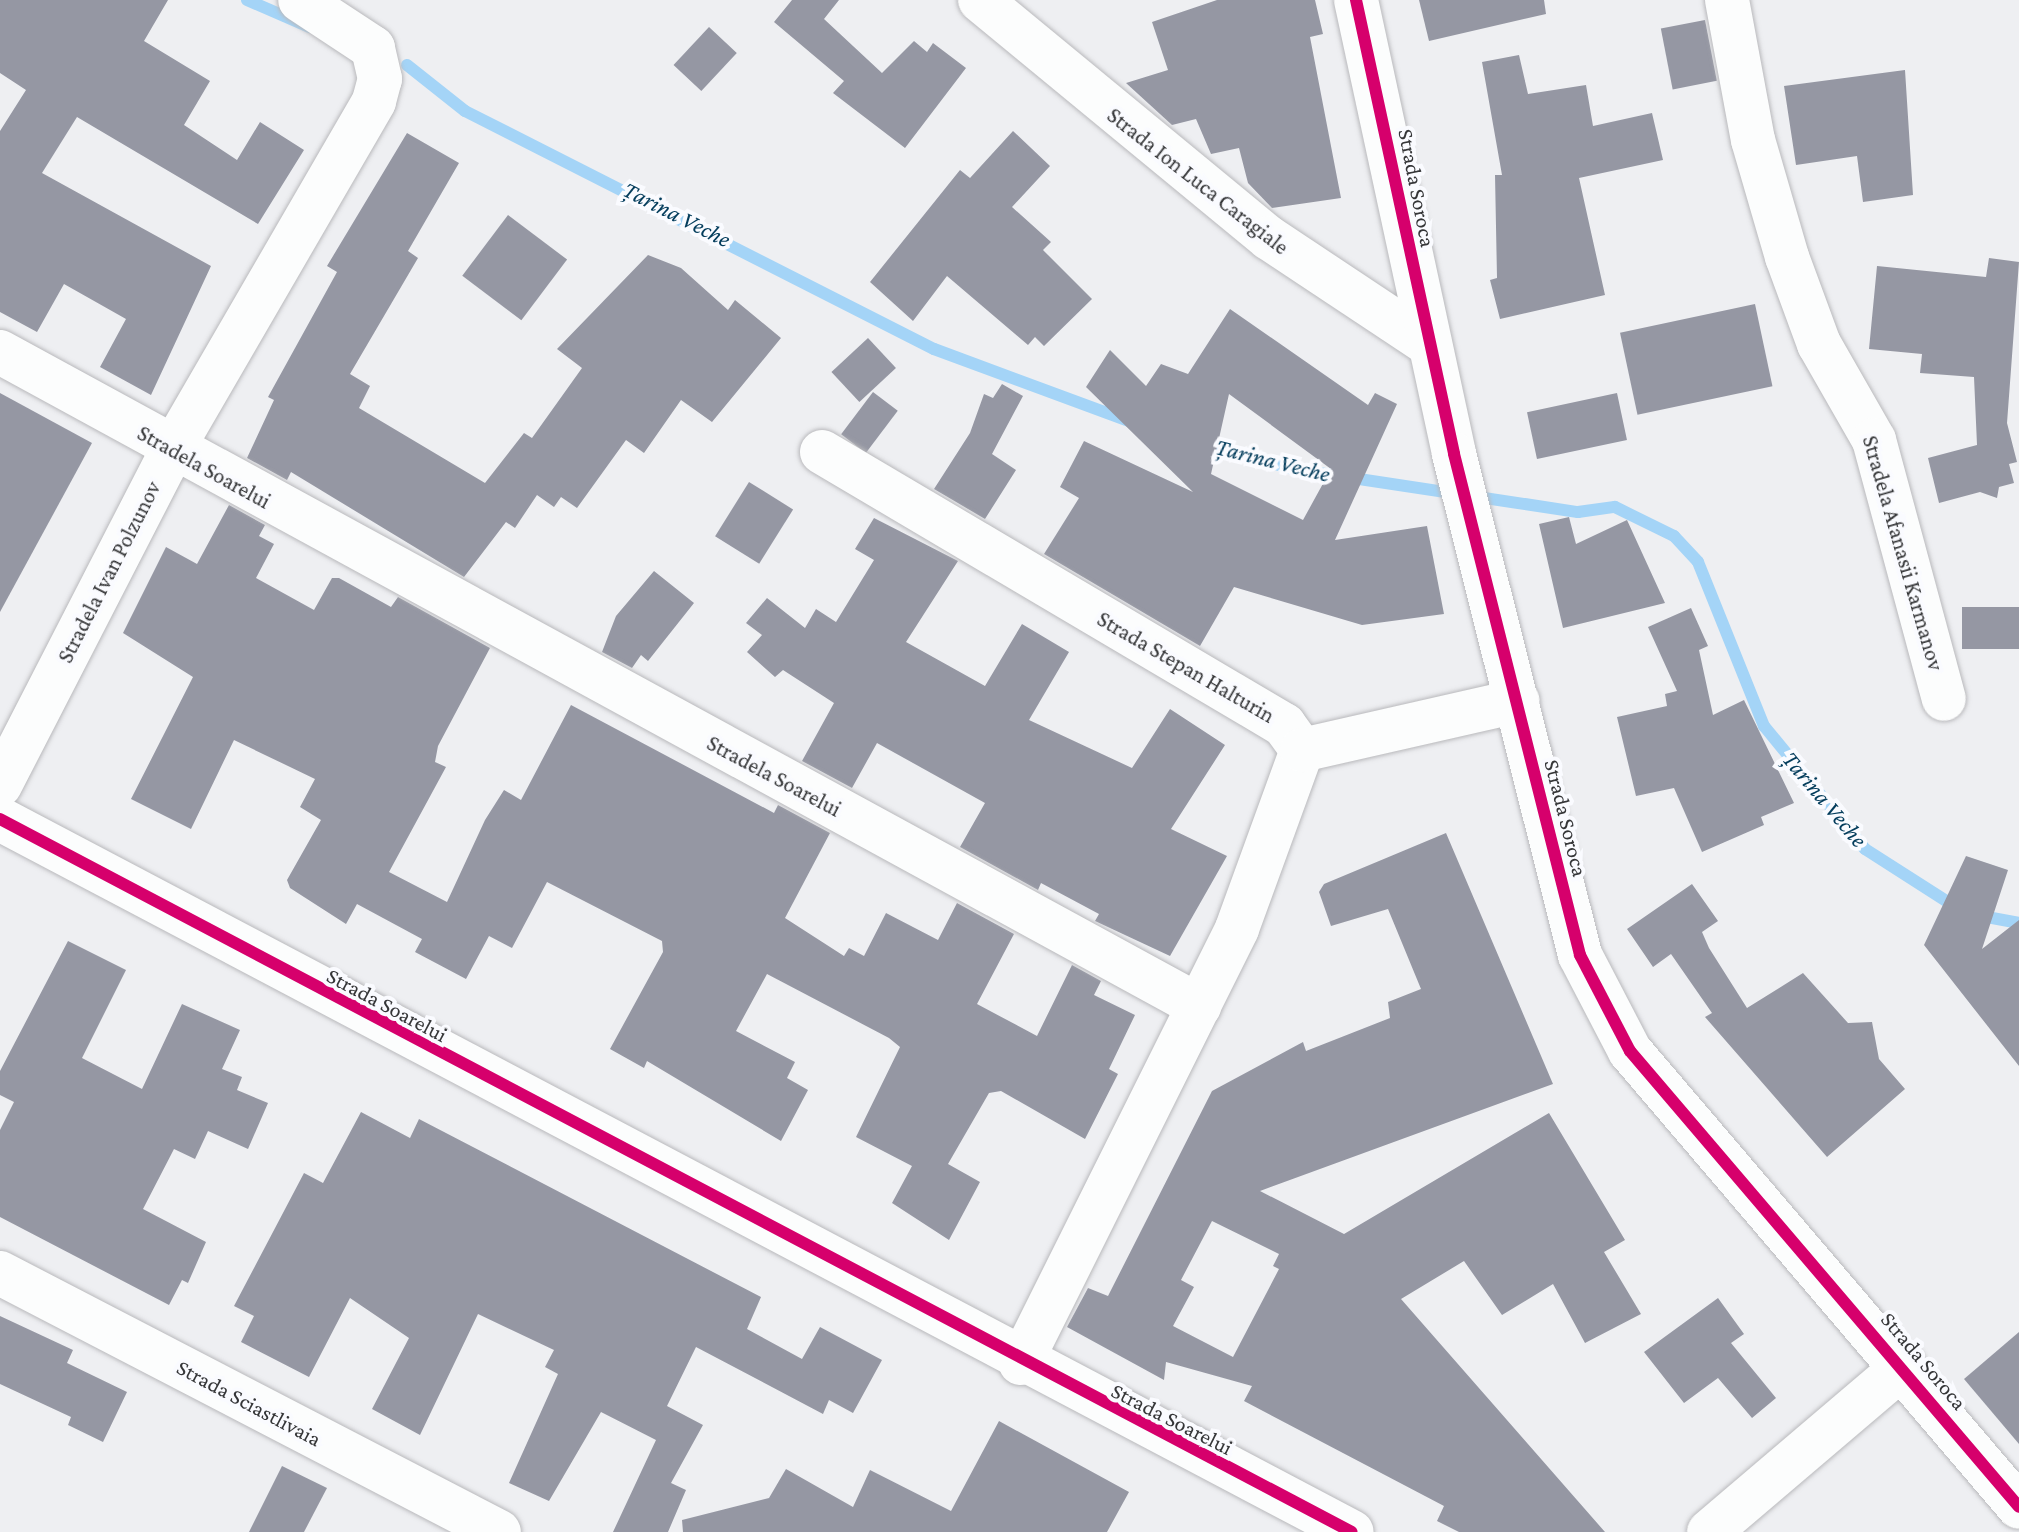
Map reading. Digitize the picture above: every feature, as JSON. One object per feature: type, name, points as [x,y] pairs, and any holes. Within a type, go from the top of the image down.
[{"type":"street","name":"Stradela Ivan Polzunov","points":[[0,785],[172,450],[374,101],[379,64],[358,33],[300,0]]},
{"type":"street","name":"Strada Ion Luca Caragiale","points":[[980,0],[1257,228],[1430,345]]},
{"type":"street","name":"Strada Soroca","points":[[1356,0],[1454,454],[1580,955],[1615,1026],[1675,1106],[1904,1366],[2019,1507]]},
{"type":"street","name":"Stradela Afanasii Karmanov","points":[[1727,0],[1753,140],[1787,257],[1819,344],[1874,440],[1944,699]]},
{"type":"street","name":"Stradela Soarelui","points":[[0,352],[172,450],[1199,1006]]},
{"type":"street","name":"Strada Stepan Halturin","points":[[822,452],[1284,725],[1302,750]]},
{"type":"street","points":[[1021,1363],[1199,1006],[1269,855],[1302,750],[1518,701]]},
{"type":"street","name":"Strada Soarelui","points":[[0,819],[1021,1363],[1352,1532]]},
{"type":"street","name":"Strada Sciastlivaia","points":[[0,1273],[499,1532]]},
{"type":"street","points":[[1709,1532],[1904,1366]]},
{"type":"building","points":[[0,0],[168,0],[144,41],[210,81],[184,125],[237,160],[260,122],[304,150],[258,224],[77,117],[42,173],[211,266],[151,395],[100,367],[126,319],[64,284],[37,332],[0,312],[0,131],[26,90],[0,73]]},
{"type":"building","points":[[792,0],[839,0],[824,19],[882,73],[914,41],[927,52],[933,43],[966,68],[905,148],[833,93],[844,81],[774,22]]},
{"type":"building","points":[[1217,0],[1315,0],[1323,34],[1310,37],[1341,198],[1272,208],[1248,183],[1239,148],[1211,154],[1196,119],[1172,125],[1126,83],[1168,70],[1152,22]]},
{"type":"building","points":[[1419,0],[1544,0],[1546,14],[1429,41]]},
{"type":"building","points":[[1705,20],[1717,81],[1673,89],[1661,29]]},
{"type":"building","points":[[709,27],[737,53],[701,91],[674,65]]},
{"type":"building","points":[[1519,55],[1528,94],[1586,85],[1593,126],[1652,113],[1663,160],[1579,178],[1605,295],[1500,319],[1490,280],[1497,278],[1495,175],[1502,175],[1482,62]]},
{"type":"building","points":[[1905,70],[1913,195],[1863,202],[1857,156],[1796,165],[1784,86]]},
{"type":"building","points":[[1013,131],[1050,166],[1012,207],[1051,242],[1043,250],[1092,299],[1044,346],[1035,337],[1028,345],[947,276],[913,321],[870,282],[960,170],[970,178]]},
{"type":"building","points":[[407,133],[459,163],[408,251],[418,258],[350,374],[370,386],[359,408],[485,483],[524,433],[532,438],[582,368],[557,349],[648,255],[681,268],[728,310],[735,300],[781,338],[712,422],[681,400],[644,453],[626,440],[577,508],[561,497],[554,507],[537,495],[515,528],[506,522],[464,577],[291,472],[287,480],[247,458],[274,400],[268,397],[337,272],[327,266]]},
{"type":"building","points":[[508,215],[567,260],[521,320],[462,276]]},
{"type":"building","points":[[1989,258],[2019,262],[2007,423],[2017,462],[2009,464],[2014,483],[1999,487],[1997,498],[1980,492],[1939,503],[1928,458],[1977,445],[1974,377],[1920,373],[1922,354],[1869,349],[1877,266],[1986,277]]},
{"type":"building","points":[[1755,304],[1772,386],[1637,415],[1620,333]]},
{"type":"building","points":[[1230,309],[1368,405],[1375,393],[1397,404],[1335,540],[1427,526],[1444,614],[1362,625],[1234,587],[1200,646],[1044,554],[1079,498],[1060,487],[1084,441],[1193,492],[1086,387],[1110,350],[1146,386],[1161,364],[1188,374]],"holes":[[[1229,394],[1331,469],[1303,520],[1211,474]]]},
{"type":"building","points":[[868,338],[896,368],[859,402],[831,372]]},
{"type":"building","points":[[1002,384],[1023,396],[992,454],[1016,470],[985,519],[934,489],[970,433],[984,394],[993,398]]},
{"type":"building","points":[[873,392],[898,411],[866,453],[841,434]]},
{"type":"building","points":[[0,393],[92,443],[0,612]]},
{"type":"building","points":[[1617,393],[1627,440],[1537,459],[1527,412]]},
{"type":"building","points":[[749,482],[793,510],[759,564],[715,536]]},
{"type":"building","points":[[229,505],[265,525],[259,536],[274,544],[256,578],[314,610],[332,578],[339,578],[391,607],[398,597],[490,648],[438,746],[435,762],[446,767],[389,872],[447,902],[485,820],[504,790],[521,800],[571,705],[774,813],[778,805],[830,833],[785,918],[844,956],[849,948],[864,956],[886,913],[938,940],[957,903],[1014,934],[977,1004],[1037,1036],[1072,965],[1101,981],[1094,995],[1135,1015],[1109,1069],[1118,1074],[1085,1139],[1001,1091],[989,1093],[948,1164],[980,1182],[949,1240],[892,1203],[912,1166],[856,1137],[900,1047],[889,1038],[767,974],[736,1031],[795,1062],[787,1078],[808,1090],[781,1141],[647,1061],[644,1068],[610,1049],[663,952],[662,941],[547,882],[512,948],[489,936],[466,979],[415,952],[422,939],[357,904],[346,924],[290,888],[287,880],[321,820],[300,807],[315,779],[234,740],[191,829],[131,799],[193,677],[123,633],[166,547],[197,564]]},
{"type":"building","points":[[1569,517],[1576,544],[1627,520],[1665,603],[1563,628],[1539,524]]},
{"type":"building","points":[[874,518],[958,561],[906,642],[985,686],[1022,624],[1069,652],[1029,720],[1132,768],[1170,709],[1225,745],[1171,829],[1227,856],[1170,956],[1095,921],[1099,914],[1041,883],[1038,890],[960,847],[985,803],[877,743],[852,788],[802,761],[834,703],[783,670],[775,677],[747,652],[762,635],[746,623],[767,598],[805,628],[816,609],[836,622],[874,560],[855,549]]},
{"type":"building","points":[[654,571],[694,603],[648,661],[641,655],[632,668],[602,652],[616,616]]},
{"type":"building","points":[[1962,607],[2019,607],[2019,649],[1962,649]]},
{"type":"building","points":[[1691,608],[1708,646],[1699,650],[1713,715],[1744,700],[1794,803],[1761,817],[1764,825],[1702,852],[1674,788],[1636,796],[1617,717],[1667,706],[1665,694],[1677,691],[1648,627]]},
{"type":"building","points":[[1446,833],[1553,1084],[1260,1191],[1344,1234],[1549,1113],[1625,1240],[1604,1252],[1641,1314],[1585,1343],[1553,1284],[1502,1315],[1464,1261],[1401,1299],[1605,1532],[1459,1532],[1437,1521],[1444,1506],[1244,1401],[1252,1386],[1166,1362],[1164,1380],[1067,1327],[1088,1288],[1108,1296],[1212,1091],[1303,1042],[1306,1051],[1390,1018],[1388,1002],[1421,989],[1388,909],[1331,926],[1319,892],[1324,884]],"holes":[[[1212,1221],[1279,1254],[1273,1266],[1279,1269],[1233,1357],[1173,1326],[1194,1287],[1181,1280]]]},
{"type":"building","points":[[1966,856],[2008,870],[1982,949],[2019,920],[2019,1066],[1924,945]]},
{"type":"building","points":[[1692,884],[1718,921],[1702,932],[1709,948],[1747,1008],[1803,973],[1848,1023],[1872,1022],[1879,1059],[1905,1089],[1827,1157],[1705,1017],[1712,1013],[1671,954],[1653,967],[1627,929]]},
{"type":"building","points":[[68,941],[126,970],[82,1058],[142,1089],[182,1004],[240,1030],[222,1069],[242,1077],[237,1090],[268,1103],[248,1149],[208,1131],[195,1159],[174,1149],[143,1209],[206,1242],[188,1283],[182,1280],[169,1305],[0,1217],[0,1130],[14,1102],[0,1095],[0,1071]]},
{"type":"building","points":[[361,1112],[410,1138],[419,1119],[761,1297],[747,1329],[802,1359],[820,1327],[882,1360],[853,1413],[829,1400],[823,1414],[696,1347],[667,1406],[703,1425],[671,1483],[686,1490],[668,1532],[613,1532],[656,1440],[601,1412],[549,1501],[509,1483],[558,1374],[545,1367],[554,1350],[478,1314],[420,1435],[372,1409],[409,1338],[350,1298],[309,1377],[241,1342],[254,1316],[234,1306],[304,1173],[323,1183]]},
{"type":"building","points":[[1718,1298],[1744,1334],[1731,1343],[1776,1398],[1752,1418],[1718,1378],[1684,1403],[1644,1352]]},
{"type":"building","points":[[0,1316],[73,1350],[67,1363],[127,1392],[103,1442],[68,1425],[71,1417],[0,1384]]},
{"type":"building","points":[[2019,1332],[2019,1444],[1964,1379]]},
{"type":"building","points":[[999,1421],[1129,1492],[1107,1532],[683,1532],[682,1520],[769,1498],[786,1469],[853,1507],[870,1470],[951,1511]]},
{"type":"building","points":[[282,1466],[327,1488],[304,1532],[249,1532]]},
{"type":"waterway","points":[[247,0],[309,27]]},
{"type":"waterway","name":"Țarina Veche","points":[[407,65],[465,111],[934,349],[1134,423]]},
{"type":"waterway","name":"Țarina Veche","points":[[1201,443],[1293,469],[1578,512],[1615,507],[1674,536],[1698,562],[1764,726],[1865,849],[1959,909]]},
{"type":"waterway","name":"Țarina Veche","points":[[1976,915],[2019,923]]},
{"type":"cycle path","points":[[1356,0],[1454,454],[1580,955],[1630,1051],[2019,1507]]},
{"type":"cycle path","points":[[0,819],[1352,1532]]}]
